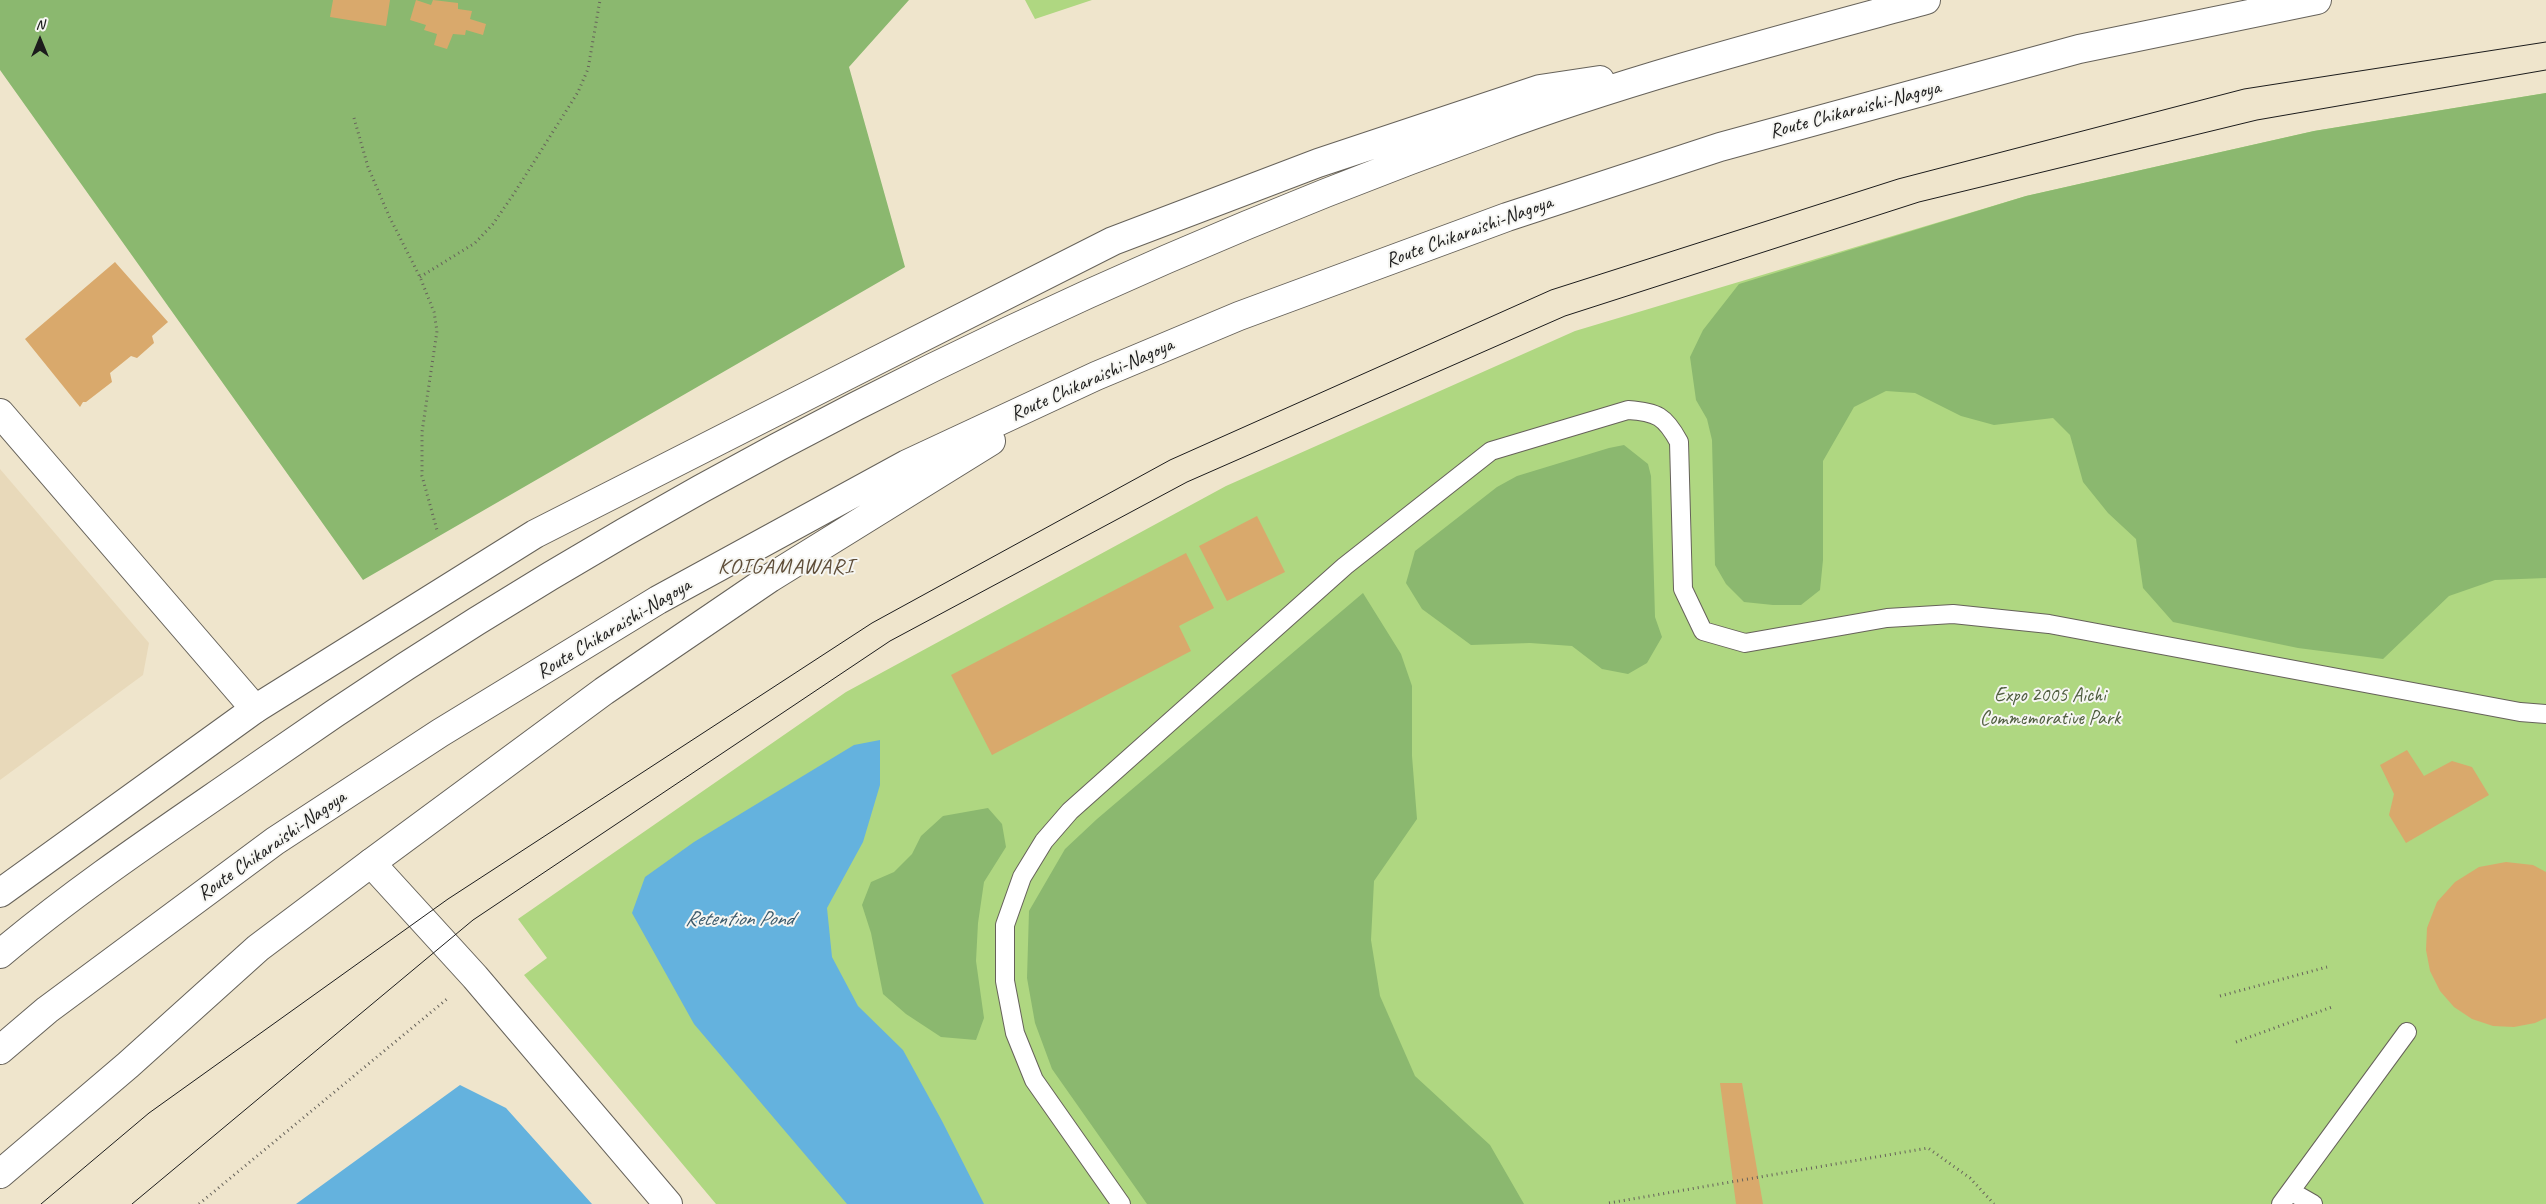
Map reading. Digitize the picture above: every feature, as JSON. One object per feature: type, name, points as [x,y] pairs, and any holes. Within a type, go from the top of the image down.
[{"type":"main road","points":[[0,954],[50,911],[328,717],[406,666],[530,589],[696,493],[862,403],[1075,300],[1274,214],[1489,130],[1671,70],[1926,0]]},
{"type":"main road","name":"Route Chikaraishi-Nagoya","points":[[0,1050],[48,1010],[275,841],[440,733],[658,600],[898,469],[1096,376],[1239,316],[1497,220],[1720,147],[2079,49],[2317,0]]},
{"type":"main road","points":[[0,893],[255,710],[535,534],[1113,241],[1318,164],[1540,89],[1671,70]]},
{"type":"main road","points":[[0,1174],[128,1065],[258,948],[604,691],[770,578],[1096,376]]},
{"type":"main road","points":[[0,413],[255,710]]},
{"type":"main road","points":[[371,863],[475,977],[668,1204]]},
{"type":"lane","points":[[1121,1204],[1034,1080],[1015,1033],[1005,981],[1005,926],[1022,877],[1044,841],[1070,811],[1345,566],[1491,451],[1628,410],[1650,412],[1669,422],[1679,442],[1680,449],[1683,589],[1703,630],[1745,643],[1887,618],[1953,614],[2049,624],[2520,712],[2546,714]]},
{"type":"lane","points":[[2313,1204],[2286,1198],[2407,1032]]},
{"type":"path","points":[[420,277],[474,243],[493,224],[515,192],[578,92],[588,69],[600,0]]},
{"type":"path","points":[[354,118],[368,167],[388,216],[420,277],[434,312],[437,331],[422,432],[422,476],[437,530]]},
{"type":"path","points":[[2220,996],[2327,967]]},
{"type":"path","points":[[199,1204],[475,977]]},
{"type":"path","points":[[2236,1042],[2332,1007]]},
{"type":"path","points":[[1609,1203],[1928,1148],[1970,1178],[1994,1204]]},
{"type":"shaded area","points":[[0,469],[149,643],[143,675],[0,780]]},
{"type":"green space","points":[[0,0],[909,0],[849,67],[905,267],[363,580],[0,70]]},
{"type":"green space","points":[[1025,0],[1092,0],[1035,19]]},
{"type":"green space","name":"Expo 2005 Aichi Commemorative Park","points":[[2546,93],[2546,1204],[716,1204],[524,975],[547,958],[518,919],[846,692],[1226,486],[1575,331],[2026,196],[2314,131]]},
{"type":"green space","points":[[2546,93],[2546,578],[2495,580],[2449,596],[2383,659],[2298,648],[2173,622],[2143,588],[2136,539],[2108,513],[2083,482],[2070,435],[2053,418],[1994,425],[1961,416],[1915,393],[1886,391],[1854,407],[1823,461],[1823,560],[1820,590],[1801,605],[1773,605],[1744,602],[1726,584],[1715,565],[1712,440],[1707,419],[1696,400],[1690,357],[1703,330],[1739,284],[2026,196],[2314,131]]},
{"type":"green space","points":[[1624,445],[1648,464],[1651,476],[1655,617],[1662,637],[1647,663],[1628,674],[1602,669],[1572,646],[1530,643],[1471,645],[1422,609],[1406,583],[1415,551],[1497,487],[1517,476]]},
{"type":"green space","points":[[1363,593],[1401,654],[1412,686],[1412,756],[1417,819],[1374,881],[1371,940],[1380,996],[1415,1076],[1490,1145],[1524,1204],[1147,1204],[1052,1069],[1035,1023],[1027,978],[1029,911],[1065,849],[1097,819]]},
{"type":"green space","points":[[988,808],[1002,824],[1006,847],[984,882],[978,923],[976,961],[984,1018],[976,1040],[941,1037],[906,1014],[883,994],[871,933],[862,905],[871,882],[894,872],[912,854],[921,836],[943,816]]},
{"type":"water","name":"Retention Pond","points":[[880,740],[880,785],[863,842],[827,908],[832,957],[858,1006],[903,1050],[984,1204],[847,1204],[694,1024],[632,913],[645,877],[694,842],[854,745]]},
{"type":"water","points":[[460,1085],[506,1108],[592,1204],[296,1204]]},
{"type":"building","points":[[333,0],[390,0],[386,26],[330,17]]},
{"type":"building","points":[[416,0],[431,5],[433,0],[458,3],[458,9],[472,11],[470,19],[486,24],[483,35],[466,30],[465,35],[453,34],[447,49],[434,45],[437,34],[424,30],[426,25],[410,20]]},
{"type":"building","points":[[115,262],[168,322],[152,336],[154,343],[137,358],[131,356],[110,373],[112,382],[86,402],[83,402],[80,407],[25,339]]},
{"type":"building","points":[[1257,516],[1285,572],[1227,601],[1199,546]]},
{"type":"building","points":[[1186,553],[1214,608],[1179,626],[1191,651],[992,755],[951,675]]},
{"type":"building","points":[[2407,750],[2424,776],[2452,761],[2472,767],[2489,795],[2406,843],[2389,815],[2394,794],[2380,765]]},
{"type":"building","points":[[2506,862],[2533,865],[2546,872],[2546,1018],[2535,1023],[2514,1027],[2493,1026],[2472,1019],[2454,1007],[2440,991],[2430,971],[2426,950],[2427,928],[2437,902],[2455,882],[2479,867]]},
{"type":"building","points":[[1720,1083],[1742,1083],[1763,1204],[1736,1204]]},
{"type":"tram line","points":[[41,1204],[149,1113],[448,899],[872,623],[1170,460],[1551,290],[1898,179],[2244,89],[2546,42]]},
{"type":"tram line","points":[[132,1204],[473,920],[890,641],[1187,482],[1565,316],[1919,202],[2257,120],[2546,70]]},
{"type":"district","name":"KOIGAMAWARI","points":[[786,567]]}]
